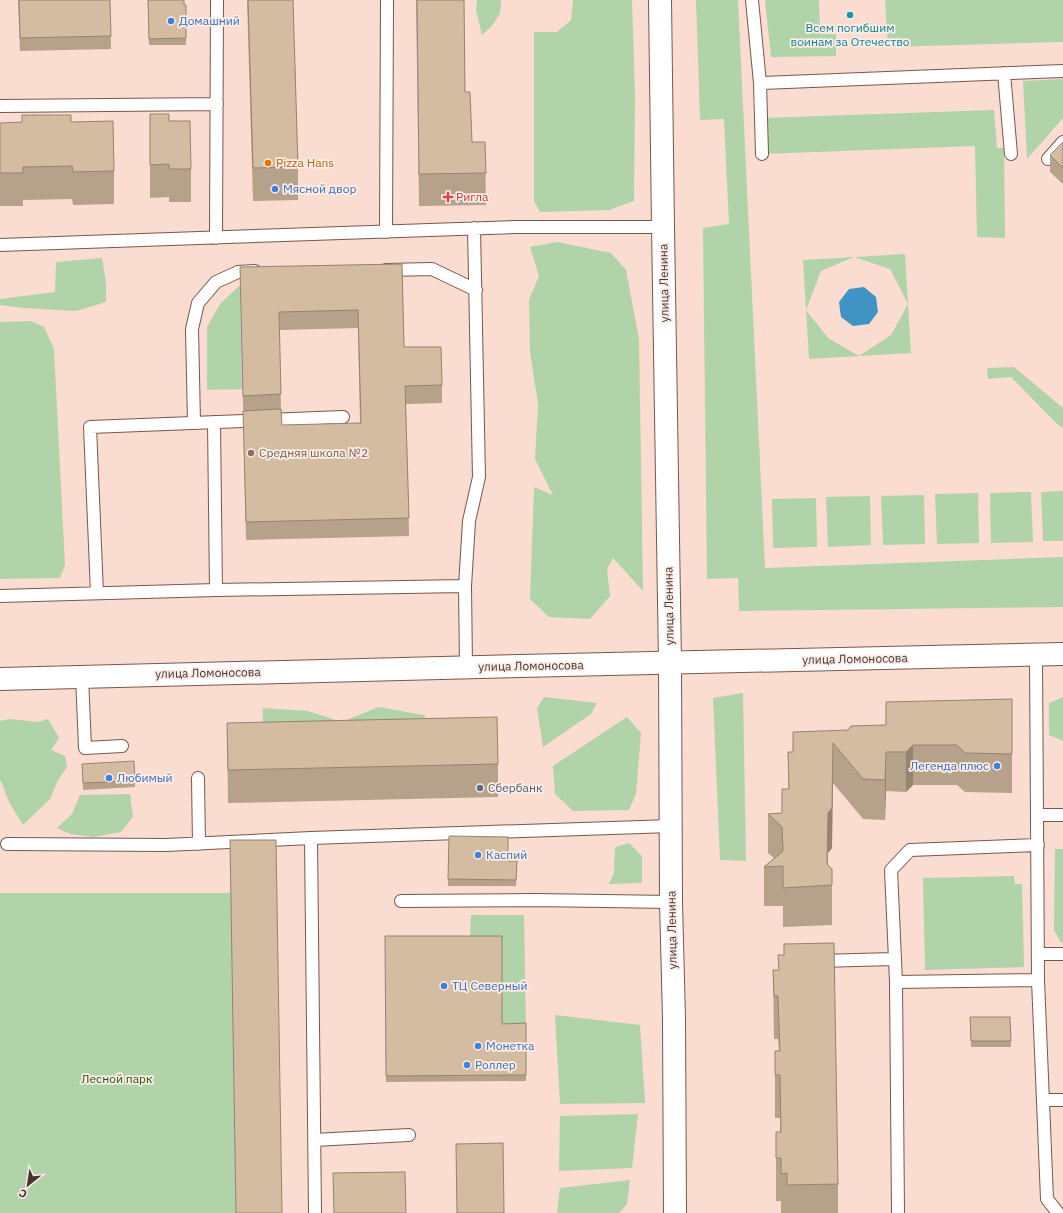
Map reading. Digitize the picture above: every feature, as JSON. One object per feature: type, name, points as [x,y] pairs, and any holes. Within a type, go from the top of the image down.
[{"type":"street","name":"улица Ленина","points":[[660,0],[670,663],[675,1213]]},
{"type":"street","name":"улица Ломоносова","points":[[0,678],[1036,656],[1063,654]]},
{"type":"lane","points":[[216,238],[217,0]]},
{"type":"lane","points":[[386,232],[387,0]]},
{"type":"lane","points":[[752,0],[760,83],[762,154]]},
{"type":"lane","points":[[760,83],[1063,71]]},
{"type":"lane","points":[[1004,74],[1011,154]]},
{"type":"lane","points":[[0,106],[217,104]]},
{"type":"lane","points":[[1048,159],[1063,142]]},
{"type":"lane","points":[[0,245],[474,228],[663,227]]},
{"type":"lane","points":[[466,667],[465,586],[469,522],[479,477],[474,228]]},
{"type":"lane","points":[[377,270],[432,269],[476,290]]},
{"type":"lane","points":[[194,423],[192,329],[198,303],[216,282],[238,272],[269,271]]},
{"type":"lane","points":[[97,593],[90,427],[343,417]]},
{"type":"lane","points":[[214,422],[216,590]]},
{"type":"lane","points":[[0,596],[216,590],[465,586]]},
{"type":"lane","points":[[1036,656],[1038,980],[1047,1199],[1058,1213]]},
{"type":"lane","points":[[82,676],[85,748],[122,746]]},
{"type":"lane","points":[[198,778],[199,844]]},
{"type":"lane","points":[[1037,815],[1063,814]]},
{"type":"lane","points":[[7,844],[166,845],[311,838],[671,826]]},
{"type":"lane","points":[[311,838],[315,1213]]},
{"type":"lane","points":[[898,1213],[896,982],[891,870],[910,850],[1038,845]]},
{"type":"lane","points":[[401,900],[671,902]]},
{"type":"lane","points":[[1038,954],[1063,954]]},
{"type":"lane","points":[[809,961],[895,959]]},
{"type":"lane","points":[[896,982],[1038,980]]},
{"type":"lane","points":[[1044,1100],[1063,1100]]},
{"type":"lane","points":[[314,1140],[408,1135]]},
{"type":"green space","points":[[477,0],[501,0],[500,13],[492,26],[482,35],[476,10]]},
{"type":"green space","points":[[573,0],[632,0],[635,96],[634,201],[609,210],[540,212],[534,201],[534,32],[557,32],[571,20]]},
{"type":"green space","points":[[696,0],[738,0],[765,568],[1063,557],[1063,607],[739,611],[738,578],[707,579],[703,228],[729,224],[724,119],[700,120]]},
{"type":"green space","points":[[765,0],[819,0],[820,34],[836,34],[836,56],[771,57]]},
{"type":"green space","points":[[885,0],[1063,0],[1063,42],[888,47]]},
{"type":"green space","points":[[1063,79],[1063,118],[1027,159],[1023,81]]},
{"type":"green space","points":[[994,110],[997,148],[1004,148],[1005,238],[977,237],[975,146],[762,154],[761,118]]},
{"type":"green space","points":[[557,242],[611,253],[626,270],[639,339],[643,591],[613,558],[607,569],[610,596],[590,619],[549,617],[530,599],[534,487],[553,495],[535,459],[538,404],[530,352],[529,300],[539,276],[530,247]]},
{"type":"green space","points":[[905,254],[911,353],[809,359],[806,310],[828,338],[859,356],[891,335],[908,304],[890,269],[854,257]]},
{"type":"green space","points":[[854,257],[821,271],[806,310],[803,260]]},
{"type":"green space","points":[[102,258],[106,283],[106,302],[76,311],[0,305],[0,299],[55,292],[56,262]]},
{"type":"green space","points":[[240,285],[242,389],[207,390],[207,327],[220,304]]},
{"type":"green space","points":[[31,321],[44,327],[54,349],[65,565],[60,578],[0,579],[0,322]]},
{"type":"green space","points":[[1014,367],[1063,408],[1063,428],[1057,424],[1011,377],[988,379],[987,368]]},
{"type":"green space","points":[[1063,491],[1063,541],[1043,541],[1041,492]]},
{"type":"green space","points":[[1031,492],[1033,542],[991,543],[990,493]]},
{"type":"green space","points":[[978,493],[979,543],[937,544],[935,494]]},
{"type":"green space","points":[[924,495],[925,544],[883,545],[881,496]]},
{"type":"green space","points":[[870,496],[871,545],[828,547],[826,497]]},
{"type":"green space","points":[[816,498],[817,547],[773,548],[772,499]]},
{"type":"green space","points":[[743,693],[746,861],[720,860],[713,698]]},
{"type":"green space","points":[[544,697],[597,703],[591,714],[543,747],[537,708]]},
{"type":"green space","points":[[1063,697],[1063,741],[1049,735],[1049,703]]},
{"type":"green space","points":[[378,707],[424,715],[440,740],[262,742],[263,708],[308,711],[342,722]]},
{"type":"green space","points":[[627,717],[641,733],[636,794],[629,810],[573,811],[555,794],[553,766]]},
{"type":"green space","points":[[9,719],[38,722],[48,719],[59,738],[51,750],[65,756],[67,767],[58,780],[50,799],[23,825],[9,802],[0,781],[0,721]]},
{"type":"green space","points":[[130,794],[133,817],[121,832],[94,837],[70,834],[57,828],[72,814],[80,795]]},
{"type":"green space","points":[[629,843],[642,856],[642,883],[609,884],[614,873],[615,847]]},
{"type":"green space","points":[[1055,849],[1063,849],[1063,942],[1061,943],[1054,930]]},
{"type":"green space","points":[[1014,876],[1015,884],[1022,884],[1024,967],[925,970],[923,878]]},
{"type":"green space","name":"Лесной парк","points":[[0,893],[231,893],[236,1213],[0,1213]]},
{"type":"green space","points":[[471,915],[524,915],[526,1030],[502,1030],[470,942]]},
{"type":"green space","points":[[555,1015],[640,1025],[645,1103],[560,1104]]},
{"type":"green space","points":[[638,1114],[632,1168],[559,1171],[560,1116]]},
{"type":"green space","points":[[630,1180],[627,1204],[619,1213],[557,1213],[560,1188]]},
{"type":"water","points":[[864,287],[876,297],[878,312],[869,324],[853,326],[841,317],[839,302],[849,289]]},
{"type":"building","points":[[19,0],[110,0],[111,36],[20,38]]},
{"type":"building","name":"Домашний","points":[[148,0],[184,0],[184,5],[186,5],[186,38],[149,39]]},
{"type":"building","points":[[248,0],[293,0],[298,167],[253,168]]},
{"type":"building","points":[[417,0],[464,0],[465,92],[470,92],[472,142],[485,142],[486,173],[419,174]]},
{"type":"building","points":[[150,114],[169,114],[169,121],[190,121],[191,169],[169,169],[169,164],[150,165]]},
{"type":"building","points":[[22,115],[71,115],[71,122],[113,121],[114,171],[73,172],[72,166],[23,167],[23,173],[0,173],[0,123],[22,122]]},
{"type":"building","points":[[1063,142],[1063,168],[1050,155]]},
{"type":"building","points":[[402,264],[404,347],[441,347],[442,385],[405,386],[409,518],[246,522],[243,411],[281,409],[282,425],[361,423],[358,310],[279,312],[281,394],[243,396],[240,267]]},
{"type":"building","points":[[1012,699],[1012,754],[965,753],[957,745],[913,745],[906,752],[886,752],[885,780],[863,779],[833,743],[832,808],[828,813],[827,864],[832,869],[832,885],[783,888],[783,866],[764,867],[783,851],[782,827],[768,814],[782,813],[782,789],[789,789],[788,752],[793,752],[793,732],[848,730],[851,726],[886,725],[886,702]]},
{"type":"building","points":[[497,717],[498,764],[228,770],[227,723]]},
{"type":"building","name":"Любимый","points":[[134,761],[135,781],[83,783],[82,764]]},
{"type":"building","name":"Каспий","points":[[449,836],[508,837],[508,861],[517,861],[516,880],[448,879]]},
{"type":"building","points":[[230,840],[276,840],[282,1213],[236,1213]]},
{"type":"building","name":"ТЦ Северный","points":[[385,936],[502,936],[502,1024],[526,1023],[526,1075],[386,1076]]},
{"type":"building","points":[[834,943],[838,1184],[787,1185],[787,1173],[781,1174],[781,1158],[776,1158],[776,1132],[781,1132],[780,1075],[775,1075],[775,1051],[780,1051],[778,996],[774,996],[773,970],[779,970],[778,955],[784,955],[784,944]]},
{"type":"building","points":[[970,1017],[1010,1017],[1011,1041],[971,1041]]},
{"type":"building","points":[[503,1143],[504,1213],[457,1213],[456,1144]]},
{"type":"building","points":[[405,1172],[406,1213],[334,1213],[333,1173]]},
{"type":"place","name":"Всем погибшим воинам за Отечество","points":[[850,15]]},
{"type":"place","name":"Домашний","points":[[171,21]]},
{"type":"place","name":"Pizza Hans","points":[[268,163]]},
{"type":"place","name":"Мясной двор","points":[[275,189]]},
{"type":"place","name":"Ригла","points":[[448,197]]},
{"type":"place","name":"Средняя школа №2","points":[[251,453]]},
{"type":"place","name":"Легенда плюс","points":[[997,766]]},
{"type":"place","name":"Любимый","points":[[109,778]]},
{"type":"place","name":"Сбербанк","points":[[480,788]]},
{"type":"place","name":"Каспий","points":[[478,855]]},
{"type":"place","name":"ТЦ Северный","points":[[444,986]]},
{"type":"place","name":"Монетка","points":[[478,1046]]},
{"type":"place","name":"Роллер","points":[[467,1065]]}]
